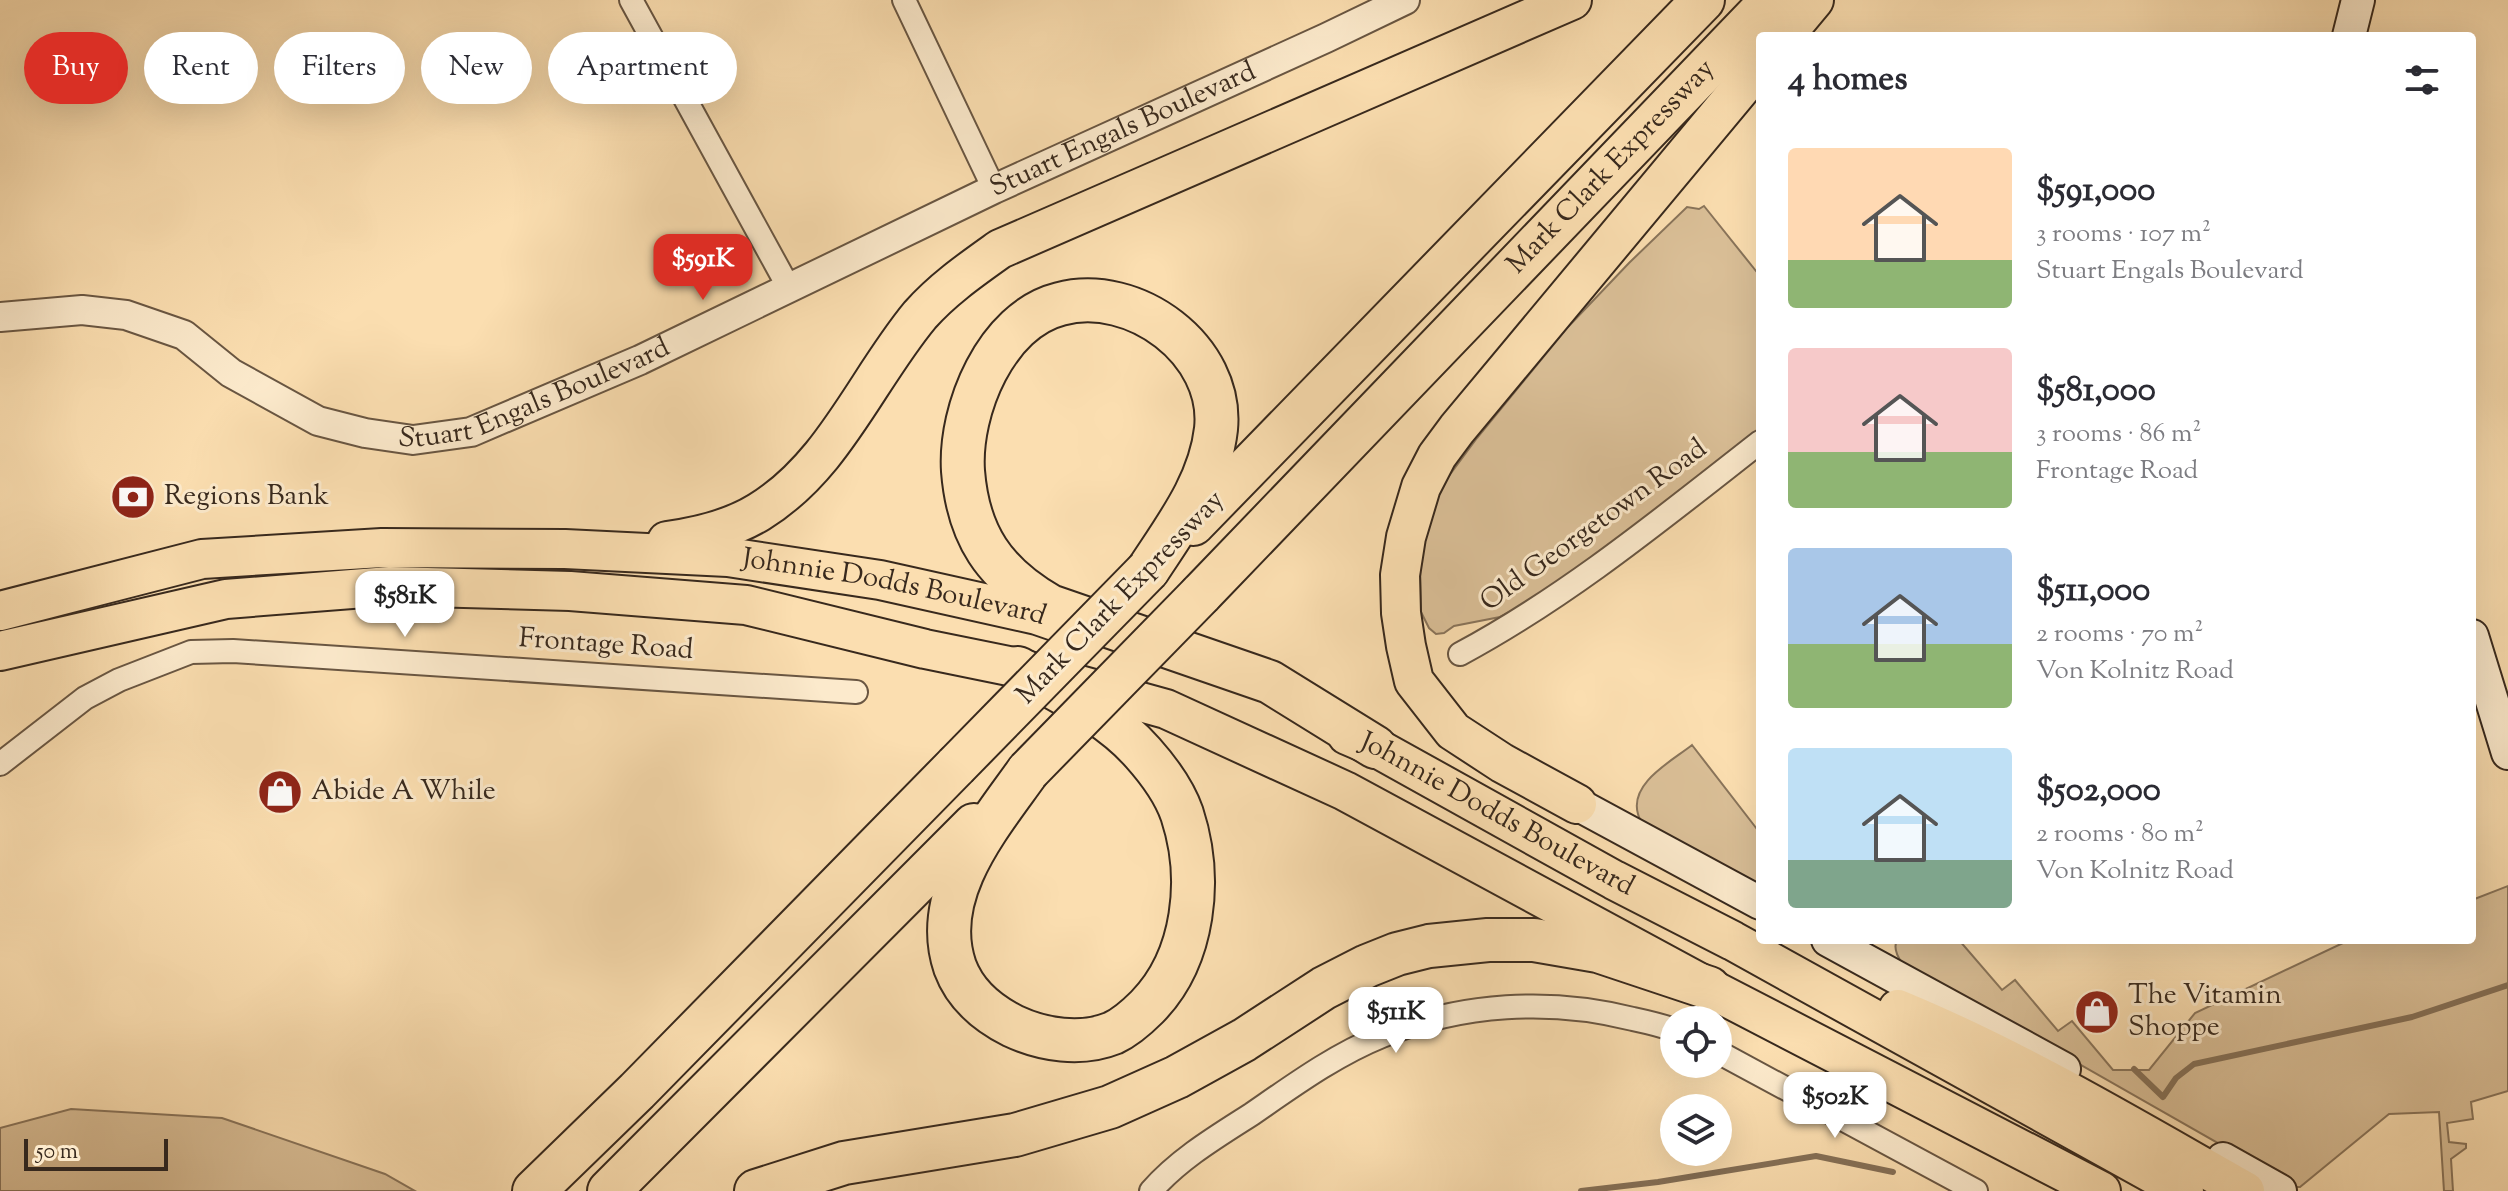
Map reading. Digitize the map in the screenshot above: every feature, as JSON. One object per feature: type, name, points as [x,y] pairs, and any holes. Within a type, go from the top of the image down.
[{"type":"highway","points":[[609,551],[716,529],[759,512],[778,498],[818,460],[844,427],[921,314],[943,292],[1000,249],[1572,0]]},
{"type":"highway","name":"Mark Clark Expressway","points":[[534,1191],[637,1091],[956,766],[1703,0]]},
{"type":"highway","name":"Mark Clark Expressway","points":[[609,1191],[1201,594],[1772,0]]},
{"type":"highway","points":[[1787,32],[1814,0]]},
{"type":"highway","points":[[1577,804],[1502,763],[1453,731],[1414,681],[1404,635],[1400,575],[1413,508],[1437,456],[1457,429],[1756,70]]},
{"type":"highway","points":[[1148,570],[1186,511],[1205,472],[1216,426],[1215,401],[1197,360],[1180,338],[1153,319],[1122,306],[1097,301],[1056,305],[1027,321],[1001,348],[981,377],[969,411],[963,452],[965,492],[974,526],[991,558],[1020,586],[1050,606],[1270,682],[1375,747]]},
{"type":"highway","name":"Johnnie Dodds Boulevard","points":[[0,611],[202,559],[382,548],[609,551],[728,557],[880,580],[1037,615],[1193,670],[1375,747],[2184,1191]]},
{"type":"highway","name":"Johnnie Dodds Boulevard","points":[[0,651],[226,599],[390,586],[570,591],[746,605],[925,649],[1018,668],[1166,709],[1345,791],[1709,988],[2092,1188]]},
{"type":"highway","points":[[1018,668],[1093,711],[1122,732],[1143,752],[1167,783],[1181,813],[1190,848],[1193,885],[1183,953],[1172,976],[1155,999],[1135,1019],[1113,1033],[1068,1040],[1026,1032],[1003,1021],[970,994],[958,976],[949,950],[953,898],[961,876],[980,839],[1028,771]]},
{"type":"highway","points":[[756,1191],[844,1163],[1015,1135],[1110,1107],[1137,1097],[1244,1040],[1334,982],[1397,954],[1429,946],[1488,940],[1534,940],[1598,951],[1709,988]]},
{"type":"highway","points":[[1733,941],[1964,1037],[2245,1191]]},
{"type":"main road","points":[[2350,32],[2358,0]]},
{"type":"main road","points":[[2476,649],[2508,753]]},
{"type":"main road","name":"Johnnie Dodds Boulevard","points":[[1577,804],[1756,901]]},
{"type":"main road","points":[[1835,944],[2280,1191]]},
{"type":"street","points":[[631,0],[790,290]]},
{"type":"street","points":[[904,0],[994,189]]},
{"type":"street","name":"Stuart Engals Boulevard","points":[[0,317],[82,310],[126,315],[184,335],[231,373],[318,421],[365,433],[413,440],[471,432],[640,360],[994,189],[1405,0]]},
{"type":"street","name":"Old Georgetown Road","points":[[1460,654],[1553,599],[1646,532],[1756,445]]},
{"type":"street","name":"Frontage Road","points":[[0,764],[85,698],[119,680],[191,652],[233,651],[856,692]]},
{"type":"street","points":[[1151,1191],[1180,1161],[1322,1066],[1383,1035],[1444,1017],[1498,1007],[1553,1005],[1610,1013],[1660,1026]]},
{"type":"street","points":[[1732,1060],[1976,1191]]},
{"type":"shaded area","points":[[1704,206],[1756,271],[1756,435],[1591,562],[1540,596],[1500,617],[1454,626],[1436,634],[1429,628],[1421,612],[1420,565],[1425,527],[1443,484],[1567,328],[1687,207],[1699,209]]},
{"type":"shaded area","points":[[1692,745],[1756,828],[1756,891],[1648,831],[1638,814],[1637,803],[1646,783]]},
{"type":"shaded area","points":[[2508,886],[2508,1091],[2471,1102],[2473,1119],[2447,1123],[2449,1142],[2466,1144],[2466,1148],[2451,1159],[2453,1191],[2444,1191],[2439,1112],[2389,1114],[2300,1187],[2295,1187],[1902,963],[1896,949],[1896,944],[1962,944],[2002,990],[2015,980],[2058,1031],[2072,1021],[2113,1070],[2149,1070],[2195,1013],[2341,944],[2476,944],[2476,898]]},
{"type":"shaded area","points":[[71,1109],[222,1118],[385,1174],[415,1191],[0,1191],[0,1128]]},
{"type":"waterway","points":[[2134,1069],[2163,1097],[2176,1078],[2194,1064],[2412,1017],[2508,985]]},
{"type":"waterway","points":[[1581,1191],[1658,1182],[1816,1156],[1893,1172]]},
{"type":"place","name":"Regions Bank","points":[[133,497]]},
{"type":"place","name":"Abide A While","points":[[280,792]]},
{"type":"place","name":"The Vitamin Shoppe","points":[[2097,1012]]}]
